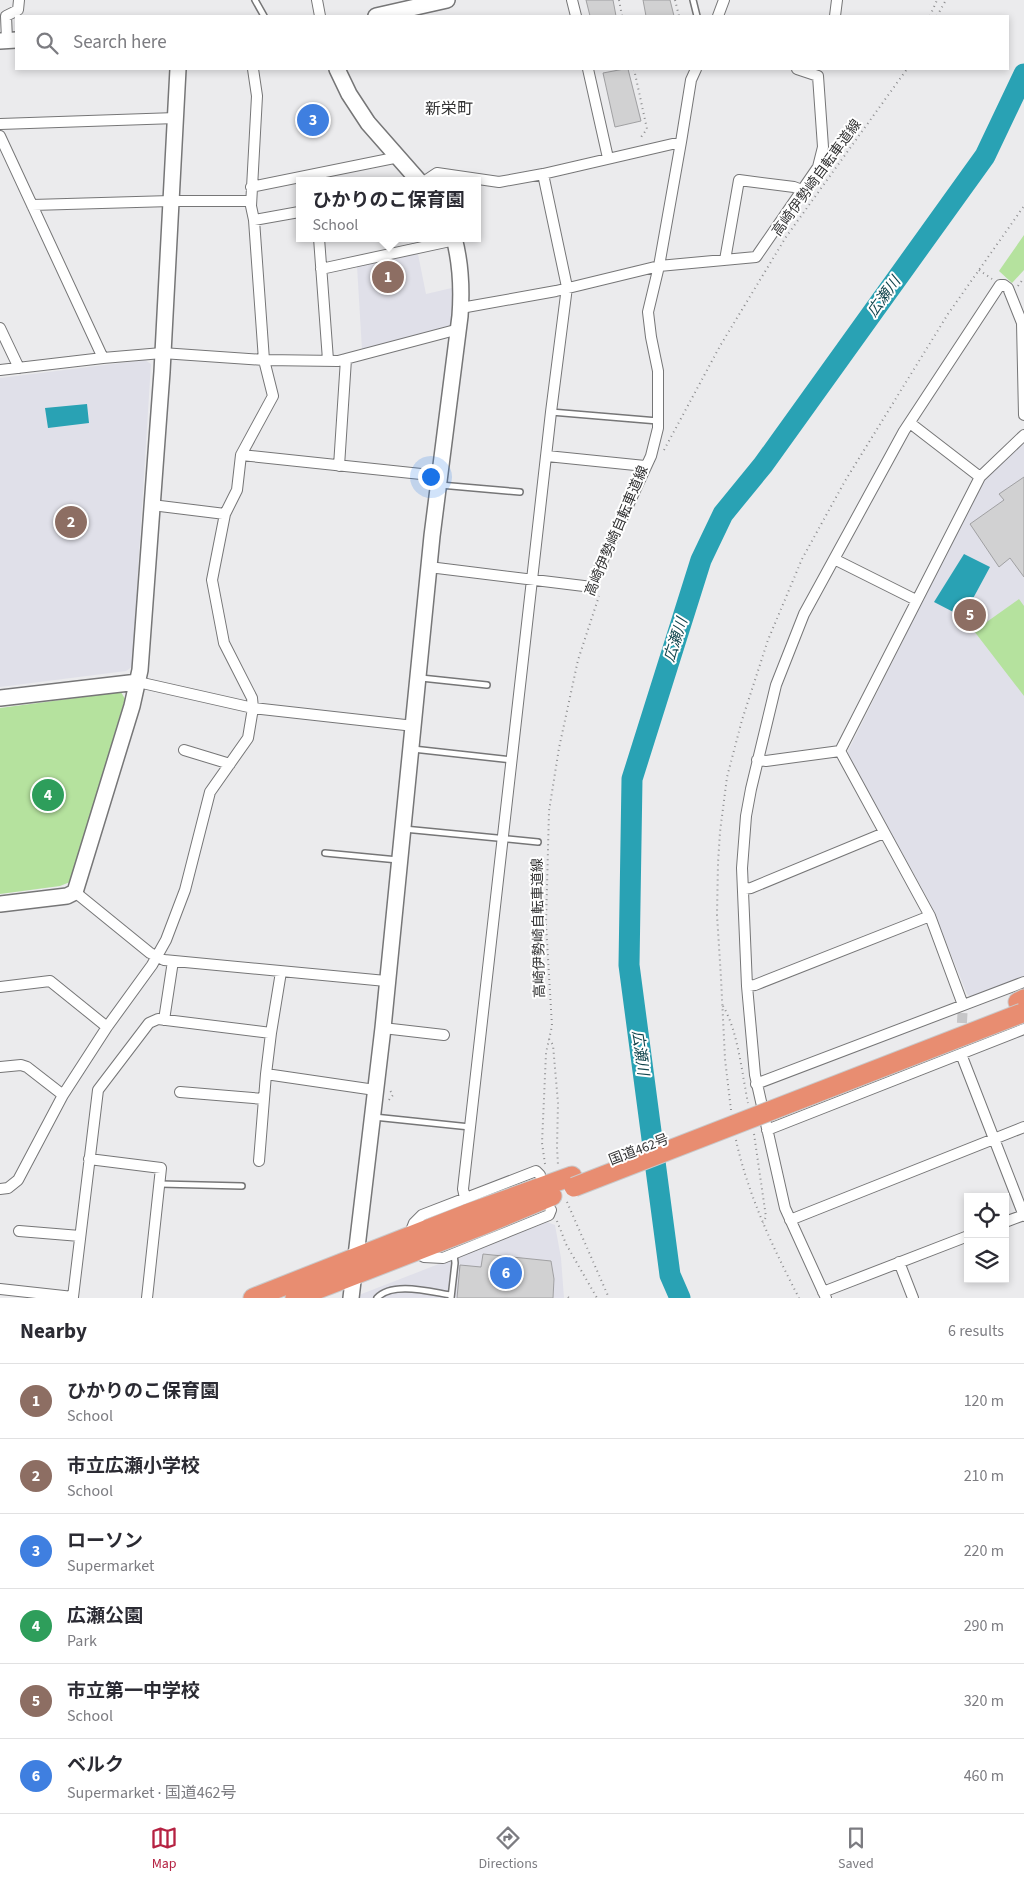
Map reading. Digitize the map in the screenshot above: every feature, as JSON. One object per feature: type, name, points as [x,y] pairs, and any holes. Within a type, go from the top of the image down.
[{"type":"highway","name":"国道462号","points":[[253,1298],[356,1266],[411,1245],[466,1214],[568,1184],[1022,1011]]},
{"type":"highway","name":"国道462号","points":[[295,1298],[356,1266]]},
{"type":"street","points":[[8,40],[6,16],[18,10],[19,0]]},
{"type":"street","points":[[317,0],[320,15]]},
{"type":"street","points":[[380,15],[447,0]]},
{"type":"street","points":[[572,0],[576,15]]},
{"type":"street","points":[[718,15],[724,0]]},
{"type":"street","points":[[835,15],[837,0]]},
{"type":"street","points":[[0,904],[67,896],[75,892],[138,682],[162,353],[178,70]]},
{"type":"street","points":[[0,1189],[8,1188],[18,1180],[63,1094],[166,940],[185,890],[210,792],[248,738],[253,708],[252,698],[224,643],[212,580],[225,514],[238,490],[241,455],[273,396],[264,360],[254,220],[251,202],[257,96],[253,70]]},
{"type":"street","points":[[337,70],[349,94],[368,123],[416,177]]},
{"type":"street","points":[[588,70],[608,158]]},
{"type":"street","points":[[430,567],[592,587],[651,456],[658,421],[658,372],[648,312],[659,266],[691,80],[696,70]]},
{"type":"street","points":[[461,308],[556,291],[659,266],[756,257],[818,167],[823,147],[821,72],[805,70]]},
{"type":"street","points":[[0,124],[176,118]]},
{"type":"street","points":[[0,136],[102,358]]},
{"type":"street","points":[[481,179],[499,182],[542,174],[681,142]]},
{"type":"street","points":[[300,177],[399,157]]},
{"type":"street","points":[[431,177],[437,173],[465,177]]},
{"type":"street","points":[[465,1198],[463,1189],[551,412],[567,287],[542,174]]},
{"type":"street","points":[[251,187],[296,178]]},
{"type":"street","points":[[725,260],[739,180],[794,187],[802,190]]},
{"type":"street","points":[[32,205],[171,200],[251,202]]},
{"type":"street","points":[[254,220],[296,213]]},
{"type":"street","points":[[319,242],[328,360]]},
{"type":"street","points":[[321,269],[441,242]]},
{"type":"street","points":[[352,1298],[373,1117],[439,481],[461,308],[461,270],[455,242]]},
{"type":"street","points":[[964,1237],[898,1262],[825,1295],[785,1208],[756,1084],[747,986],[742,868],[746,816],[757,760],[776,685],[804,614],[910,423],[1000,285],[1008,288],[1023,322],[1024,415]]},
{"type":"street","points":[[0,328],[19,368]]},
{"type":"street","points":[[0,370],[162,353],[264,360],[338,361],[459,328]]},
{"type":"street","points":[[339,466],[346,359]]},
{"type":"street","points":[[910,423],[980,477]]},
{"type":"street","points":[[840,751],[980,477],[1024,435]]},
{"type":"street","points":[[241,455],[339,466],[439,481]]},
{"type":"street","points":[[547,456],[645,466]]},
{"type":"street","points":[[152,505],[225,514]]},
{"type":"street","points":[[834,559],[916,600]]},
{"type":"street","points":[[0,698],[138,682],[253,708],[414,726]]},
{"type":"street","points":[[184,750],[230,764]]},
{"type":"street","points":[[757,760],[840,751]]},
{"type":"street","points":[[840,751],[930,916],[963,1005]]},
{"type":"street","points":[[743,889],[751,888],[884,833]]},
{"type":"street","points":[[75,892],[156,957],[173,961],[386,981]]},
{"type":"street","points":[[747,986],[755,985],[930,916]]},
{"type":"street","points":[[164,1020],[173,961]]},
{"type":"street","points":[[258,1161],[266,1074],[281,972]]},
{"type":"street","points":[[0,987],[50,981],[107,1027]]},
{"type":"street","points":[[756,1084],[1024,982]]},
{"type":"street","points":[[767,1130],[961,1054],[1022,1011]]},
{"type":"street","points":[[0,1289],[73,1297],[98,1090],[148,1023],[158,1019],[271,1034]]},
{"type":"street","points":[[382,1028],[444,1035]]},
{"type":"street","points":[[961,1054],[1024,1216],[1009,1221]]},
{"type":"street","points":[[0,1067],[21,1065],[27,1067],[63,1094]]},
{"type":"street","points":[[266,1074],[375,1090]]},
{"type":"street","points":[[180,1092],[264,1099]]},
{"type":"street","points":[[790,1220],[1024,1127]]},
{"type":"street","points":[[89,1159],[161,1168],[147,1298]]},
{"type":"street","points":[[543,1170],[536,1171],[422,1215],[414,1223],[411,1245],[424,1258],[443,1258],[554,1214]]},
{"type":"street","points":[[19,1231],[80,1236]]},
{"type":"street","points":[[898,1262],[913,1298]]},
{"type":"lane","points":[[255,0],[263,15]]},
{"type":"lane","points":[[693,0],[697,15]]},
{"type":"lane","points":[[551,412],[658,421]]},
{"type":"lane","points":[[439,481],[520,492]]},
{"type":"lane","points":[[418,678],[487,685]]},
{"type":"lane","points":[[411,748],[512,760]]},
{"type":"lane","points":[[402,828],[538,842]]},
{"type":"lane","points":[[325,853],[399,860]]},
{"type":"lane","points":[[373,1117],[470,1127]]},
{"type":"lane","points":[[160,1184],[242,1186]]},
{"type":"lane","points":[[377,1298],[382,1293],[395,1289],[451,1296],[455,1262],[454,1254]]},
{"type":"path","points":[[618,0],[622,15]]},
{"type":"path","points":[[675,0],[679,15]]},
{"type":"path","points":[[930,15],[937,0]]},
{"type":"path","points":[[938,15],[946,0]]},
{"type":"path","points":[[634,70],[646,129]]},
{"type":"path","name":"高崎伊勢崎自転車道線","points":[[663,453],[720,346],[786,237],[905,70]]},
{"type":"path","points":[[731,1110],[725,1059],[717,915],[718,862],[727,777],[742,720],[768,640],[802,559],[845,481],[948,314],[1024,206]]},
{"type":"path","points":[[979,270],[994,280]]},
{"type":"path","points":[[1016,287],[1024,278]]},
{"type":"path","name":"高崎伊勢崎自転車道線","points":[[543,1170],[542,1143],[546,1053],[552,1026],[546,900],[549,811],[558,748],[578,660],[601,592]]},
{"type":"path","name":"高崎伊勢崎自転車道線","points":[[549,1038],[553,1045],[558,1103],[557,1147],[568,1184],[609,1298]]},
{"type":"path","points":[[736,1139],[763,1223],[799,1298]]},
{"type":"path","points":[[554,1214],[566,1244],[597,1298]]},
{"type":"shaded area","points":[[418,254],[426,294],[456,287],[451,326],[447,329],[362,350],[357,266]]},
{"type":"shaded area","points":[[145,360],[151,364],[132,667],[126,671],[0,687],[0,378]]},
{"type":"shaded area","points":[[1024,444],[1024,977],[972,998],[967,994],[930,903],[847,753],[984,478]]},
{"type":"shaded area","points":[[547,1222],[555,1225],[561,1258],[564,1298],[359,1298],[359,1295]]},
{"type":"green space","points":[[1024,235],[1024,270],[1012,283],[999,271]]},
{"type":"green space","points":[[1019,599],[1024,606],[1024,696],[974,631]]},
{"type":"green space","points":[[121,692],[125,699],[70,882],[60,886],[0,894],[0,708]]},
{"type":"water","points":[[87,404],[89,423],[48,428],[45,408]]},
{"type":"water","points":[[964,554],[990,567],[963,617],[934,602]]},
{"type":"building","points":[[586,0],[613,0],[616,15],[590,15]]},
{"type":"building","points":[[643,0],[670,0],[674,15],[646,15]]},
{"type":"building","points":[[628,70],[641,121],[615,127],[603,73]]},
{"type":"building","points":[[1024,477],[1024,577],[1010,558],[999,567],[970,524],[1004,500],[999,494]]},
{"type":"building","points":[[483,1254],[551,1261],[554,1279],[553,1298],[457,1298],[460,1265],[481,1267]]},
{"type":"waterway","name":"広瀬川","points":[[680,1298],[670,1275],[629,965],[632,779],[701,560],[723,514],[763,465],[985,156],[1024,74]]},
{"type":"tunnel","points":[[961,1038],[963,1005]]},
{"type":"place","name":"ローソン","points":[[313,120]]},
{"type":"place","name":"ひかりのこ保育園","points":[[388,277]]},
{"type":"place","name":"市立広瀬小学校","points":[[71,522]]},
{"type":"place","name":"市立第一中学校","points":[[970,615]]},
{"type":"place","name":"広瀬公園","points":[[48,795]]},
{"type":"place","name":"ベルク","points":[[506,1273]]},
{"type":"district","name":"新栄町","points":[[449,109]]}]
